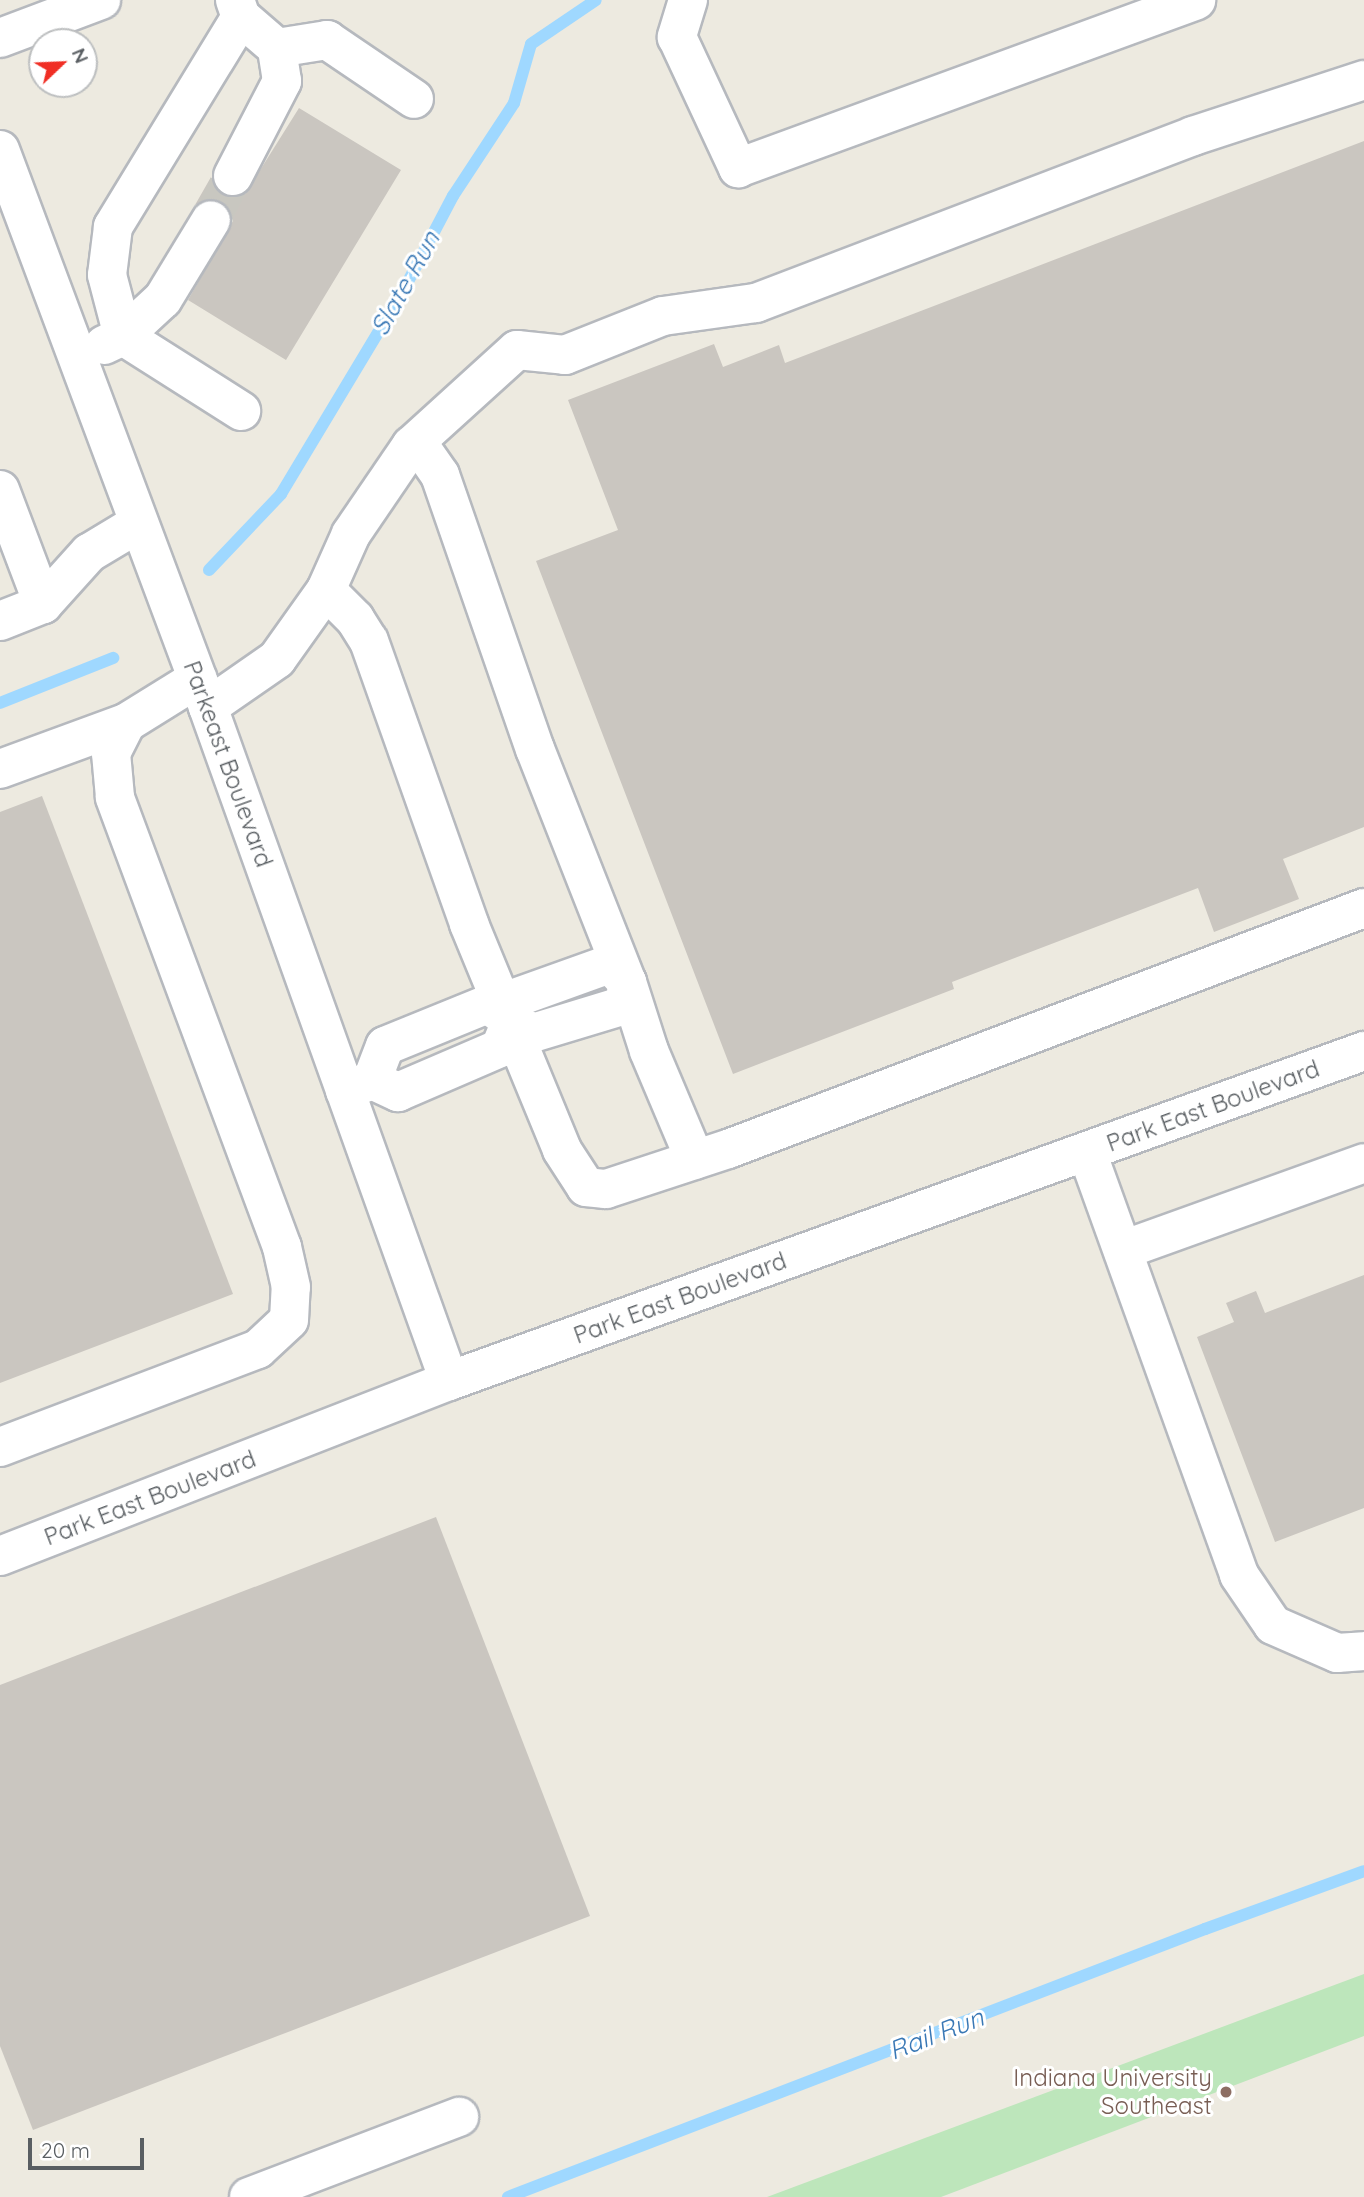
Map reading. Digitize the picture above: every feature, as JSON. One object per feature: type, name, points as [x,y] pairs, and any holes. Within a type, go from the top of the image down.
[{"type":"street","points":[[0,38],[101,0]]},
{"type":"street","points":[[688,0],[677,37],[738,168],[1196,0]]},
{"type":"street","points":[[233,176],[282,81],[277,48],[238,9],[113,227],[107,275],[123,336],[241,411]]},
{"type":"street","points":[[277,48],[327,40],[414,99]]},
{"type":"street","points":[[0,769],[203,693],[278,659],[326,590],[351,534],[416,442],[517,350],[565,355],[663,316],[756,303],[1193,136],[1364,80]]},
{"type":"street","name":"Parkeast Boulevard","points":[[0,150],[203,693],[359,1086],[449,1381]]},
{"type":"street","points":[[77,357],[123,336],[163,299],[211,219]]},
{"type":"street","points":[[416,442],[440,475],[535,749],[627,982],[649,1051],[695,1160]]},
{"type":"street","points":[[0,490],[43,604]]},
{"type":"street","points":[[0,621],[43,604],[89,553],[139,523]]},
{"type":"street","points":[[326,590],[355,619],[369,641],[469,924],[562,1150],[586,1186],[606,1189],[695,1160],[1364,908]]},
{"type":"street","points":[[0,1447],[258,1349],[289,1320],[291,1287],[282,1247],[115,797],[111,753],[126,723]]},
{"type":"street","points":[[359,1086],[398,1092],[500,1048],[511,1021],[514,998],[610,964],[627,982]]},
{"type":"street","name":"Park East Boulevard","points":[[0,1556],[449,1381],[1364,1051]]},
{"type":"street","points":[[1087,1152],[1239,1575],[1273,1625],[1337,1653],[1364,1651]]},
{"type":"street","points":[[1123,1250],[1364,1163]]},
{"type":"street","points":[[249,2197],[460,2117]]},
{"type":"green space","points":[[1364,1974],[1364,2036],[941,2197],[767,2197]]},
{"type":"building","points":[[299,108],[401,170],[286,360],[188,300],[233,221],[230,210],[222,201],[211,198],[195,205],[211,177],[215,188],[224,196],[235,198],[245,194]]},
{"type":"building","points":[[1364,141],[1364,827],[1283,859],[1299,899],[1214,932],[1198,888],[952,982],[954,989],[733,1074],[536,561],[618,530],[568,400],[714,344],[723,367],[779,345],[785,363]]},
{"type":"building","points":[[42,796],[233,1294],[0,1383],[0,812]]},
{"type":"building","points":[[1364,1275],[1364,1508],[1275,1542],[1197,1337],[1234,1322],[1226,1303],[1256,1291],[1265,1313]]},
{"type":"building","points":[[436,1517],[590,1916],[33,2130],[0,2046],[0,1685]]},
{"type":"waterway","name":"Slate Run","points":[[209,570],[281,494],[402,293],[453,196],[514,103],[531,44],[596,0]]},
{"type":"waterway","name":"Slate Run","points":[[0,703],[113,658]]},
{"type":"waterway","name":"Rail Run","points":[[508,2197],[1205,1929],[1364,1871]]},
{"type":"tunnel","points":[[211,220],[233,176]]},
{"type":"place","name":"Indiana University Southeast","points":[[1226,2092]]}]
